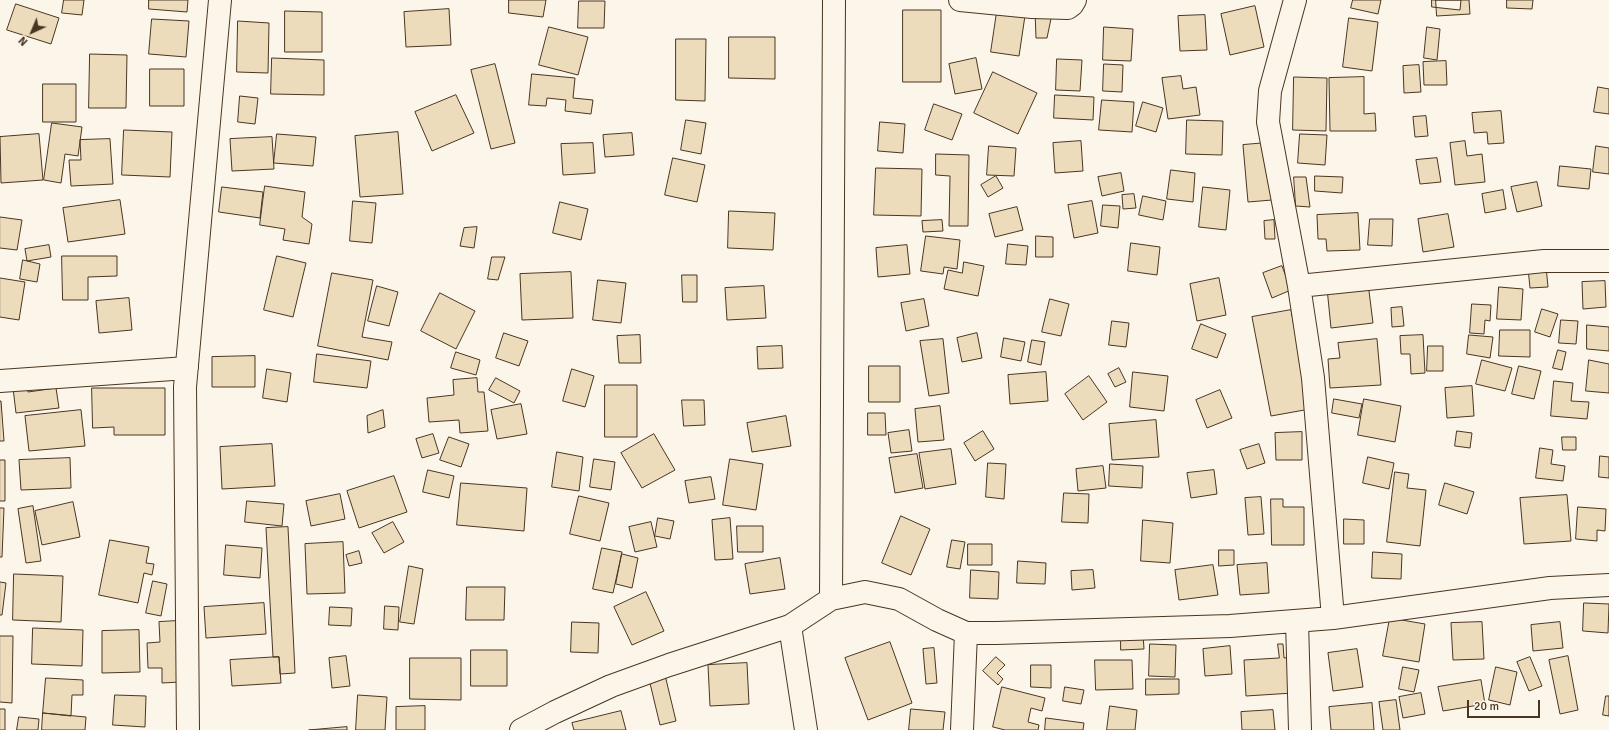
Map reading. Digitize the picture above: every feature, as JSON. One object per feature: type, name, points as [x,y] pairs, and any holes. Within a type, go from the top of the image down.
[{"type":"street","points":[[188,730],[185,387],[220,0]]},
{"type":"street","points":[[831,599],[834,0]]},
{"type":"street","points":[[960,0],[1032,7],[1068,8],[1075,0]]},
{"type":"street","points":[[1295,0],[1270,91],[1268,122],[1300,286],[1313,378],[1333,618]]},
{"type":"street","points":[[1300,286],[1544,261],[1609,261]]},
{"type":"street","points":[[0,381],[187,368]]},
{"type":"street","points":[[521,730],[555,712],[611,686],[669,665],[790,626],[831,599],[865,592],[899,600],[966,633],[1222,627],[1333,618],[1550,588],[1609,585]]},
{"type":"street","points":[[1297,621],[1300,730]]},
{"type":"street","points":[[790,626],[806,730]]},
{"type":"street","points":[[962,730],[966,633]]},
{"type":"building","points":[[64,0],[84,0],[82,15],[62,13]]},
{"type":"building","points":[[149,0],[188,0],[187,12],[149,9]]},
{"type":"building","points":[[509,0],[546,0],[543,17],[509,13]]},
{"type":"building","points":[[1353,0],[1381,0],[1378,14],[1351,8]]},
{"type":"building","points":[[1432,0],[1461,0],[1460,10],[1432,7]]},
{"type":"building","points":[[1436,0],[1469,0],[1470,14],[1437,16]]},
{"type":"building","points":[[1507,0],[1533,0],[1532,9],[1507,8]]},
{"type":"building","points":[[579,1],[605,1],[604,28],[578,28]]},
{"type":"building","points":[[16,4],[59,18],[51,44],[7,30]]},
{"type":"building","points":[[998,5],[1026,9],[1019,56],[991,52]]},
{"type":"building","points":[[1255,6],[1264,47],[1230,55],[1221,14]]},
{"type":"building","points":[[449,9],[451,45],[406,47],[404,12]]},
{"type":"building","points":[[1053,9],[1047,38],[1036,38],[1035,11]]},
{"type":"building","points":[[903,10],[941,10],[941,82],[903,82]]},
{"type":"building","points":[[285,11],[322,12],[322,52],[285,52]]},
{"type":"building","points":[[1205,15],[1207,50],[1180,51],[1178,16]]},
{"type":"building","points":[[1349,18],[1378,22],[1372,71],[1343,67]]},
{"type":"building","points":[[152,19],[189,21],[186,57],[149,54]]},
{"type":"building","points":[[238,21],[269,23],[268,73],[237,72]]},
{"type":"building","points":[[549,27],[588,37],[578,75],[539,65]]},
{"type":"building","points":[[1104,27],[1133,29],[1131,61],[1103,60]]},
{"type":"building","points":[[1427,27],[1440,29],[1437,60],[1424,58]]},
{"type":"building","points":[[729,37],[775,37],[775,79],[729,78]]},
{"type":"building","points":[[676,39],[706,39],[705,101],[676,100]]},
{"type":"building","points":[[90,54],[127,55],[126,108],[89,108]]},
{"type":"building","points":[[272,58],[324,60],[324,95],[271,94]]},
{"type":"building","points":[[976,58],[982,89],[955,94],[949,64]]},
{"type":"building","points":[[1057,59],[1082,60],[1080,91],[1056,90]]},
{"type":"building","points":[[1446,61],[1447,85],[1424,85],[1423,62]]},
{"type":"building","points":[[495,64],[515,143],[491,149],[471,70]]},
{"type":"building","points":[[1104,64],[1123,65],[1122,92],[1103,91]]},
{"type":"building","points":[[1419,65],[1421,92],[1404,93],[1403,66]]},
{"type":"building","points":[[150,69],[184,69],[184,106],[150,106]]},
{"type":"building","points":[[993,72],[1037,93],[1018,134],[974,113]]},
{"type":"building","points":[[532,74],[575,78],[573,98],[593,100],[591,114],[565,111],[566,100],[547,98],[546,106],[529,105]]},
{"type":"building","points":[[1181,76],[1183,89],[1196,87],[1200,115],[1168,119],[1162,78]]},
{"type":"building","points":[[1294,77],[1327,78],[1326,131],[1293,130]]},
{"type":"building","points":[[1364,77],[1364,114],[1375,113],[1376,131],[1330,131],[1329,78]]},
{"type":"building","points":[[43,84],[76,84],[76,122],[43,122]]},
{"type":"building","points":[[1598,87],[1609,89],[1609,114],[1594,112]]},
{"type":"building","points":[[456,95],[474,133],[432,151],[415,112]]},
{"type":"building","points":[[1055,95],[1094,97],[1093,120],[1054,118]]},
{"type":"building","points":[[240,96],[258,98],[255,124],[238,122]]},
{"type":"building","points":[[1102,100],[1134,102],[1132,132],[1099,130]]},
{"type":"building","points":[[1143,102],[1163,108],[1156,132],[1136,126]]},
{"type":"building","points":[[934,104],[962,114],[952,140],[925,130]]},
{"type":"building","points":[[1501,111],[1504,143],[1488,144],[1487,132],[1474,133],[1472,113]]},
{"type":"building","points":[[1426,116],[1428,136],[1415,137],[1413,117]]},
{"type":"building","points":[[686,120],[706,123],[701,154],[681,150]]},
{"type":"building","points":[[1187,120],[1223,121],[1222,155],[1186,154]]},
{"type":"building","points":[[880,122],[905,124],[903,153],[878,151]]},
{"type":"building","points":[[52,123],[82,127],[78,156],[65,154],[61,183],[44,180]]},
{"type":"building","points":[[124,130],[172,132],[170,177],[122,175]]},
{"type":"building","points":[[398,132],[403,194],[360,197],[355,136]]},
{"type":"building","points":[[632,133],[634,155],[605,157],[603,135]]},
{"type":"building","points":[[39,134],[43,180],[1,183],[0,137]]},
{"type":"building","points":[[277,134],[316,137],[313,166],[274,163]]},
{"type":"building","points":[[1300,134],[1327,135],[1325,165],[1298,163]]},
{"type":"building","points":[[272,137],[274,169],[232,171],[230,139]]},
{"type":"building","points":[[110,139],[113,184],[71,186],[69,160],[81,160],[80,140]]},
{"type":"building","points":[[1081,141],[1083,171],[1055,173],[1053,143]]},
{"type":"building","points":[[1465,141],[1467,156],[1482,154],[1485,182],[1455,185],[1450,143]]},
{"type":"building","points":[[593,143],[595,173],[563,175],[561,144]]},
{"type":"building","points":[[1266,143],[1272,200],[1248,202],[1243,145]]},
{"type":"building","points":[[989,146],[1016,148],[1014,176],[987,175]]},
{"type":"building","points":[[1596,146],[1609,148],[1609,174],[1593,172]]},
{"type":"building","points":[[936,154],[969,155],[968,226],[949,226],[950,176],[936,175]]},
{"type":"building","points":[[673,158],[705,165],[697,202],[665,195]]},
{"type":"building","points":[[1437,158],[1441,182],[1420,184],[1416,160]]},
{"type":"building","points":[[1560,166],[1591,169],[1589,189],[1558,186]]},
{"type":"building","points":[[876,168],[922,169],[921,216],[874,215]]},
{"type":"building","points":[[1171,170],[1195,173],[1193,202],[1167,199]]},
{"type":"building","points":[[1121,173],[1124,191],[1102,196],[1098,177]]},
{"type":"building","points":[[996,176],[1003,188],[988,197],[981,185]]},
{"type":"building","points":[[1315,176],[1343,177],[1342,193],[1315,191]]},
{"type":"building","points":[[1294,177],[1306,177],[1310,207],[1296,206]]},
{"type":"building","points":[[1537,182],[1542,206],[1517,212],[1511,187]]},
{"type":"building","points":[[265,186],[305,192],[302,217],[312,224],[309,244],[283,240],[285,229],[260,225]]},
{"type":"building","points":[[222,187],[263,192],[260,218],[219,212]]},
{"type":"building","points":[[1203,187],[1230,190],[1226,230],[1199,227]]},
{"type":"building","points":[[1503,190],[1506,209],[1485,213],[1482,194]]},
{"type":"building","points":[[1134,194],[1136,208],[1123,209],[1122,195]]},
{"type":"building","points":[[1143,196],[1166,201],[1163,220],[1139,215]]},
{"type":"building","points":[[120,200],[125,234],[68,242],[63,208]]},
{"type":"building","points":[[353,201],[376,203],[372,243],[350,241]]},
{"type":"building","points":[[1092,201],[1098,233],[1074,238],[1068,205]]},
{"type":"building","points":[[560,202],[588,209],[581,240],[553,233]]},
{"type":"building","points":[[1103,205],[1120,206],[1118,228],[1101,226]]},
{"type":"building","points":[[1017,207],[1023,230],[995,237],[989,214]]},
{"type":"building","points":[[729,211],[775,213],[773,250],[728,248]]},
{"type":"building","points":[[1358,213],[1360,250],[1327,251],[1326,239],[1318,239],[1317,215]]},
{"type":"building","points":[[1448,214],[1454,247],[1423,252],[1418,219]]},
{"type":"building","points":[[0,217],[22,220],[17,250],[0,248]]},
{"type":"building","points":[[1370,219],[1393,219],[1392,246],[1368,245]]},
{"type":"building","points":[[942,220],[943,231],[923,232],[922,221]]},
{"type":"building","points":[[1274,220],[1275,239],[1265,239],[1264,221]]},
{"type":"building","points":[[477,227],[474,248],[460,246],[464,228]]},
{"type":"building","points":[[926,236],[960,240],[957,269],[944,267],[943,274],[921,271]]},
{"type":"building","points":[[1036,236],[1053,237],[1053,257],[1036,257]]},
{"type":"building","points":[[1131,243],[1160,247],[1157,275],[1128,271]]},
{"type":"building","points":[[1008,244],[1028,246],[1026,265],[1006,264]]},
{"type":"building","points":[[49,245],[51,257],[27,261],[25,249]]},
{"type":"building","points":[[907,245],[910,274],[878,277],[876,248]]},
{"type":"building","points":[[62,256],[117,256],[117,276],[88,277],[88,300],[63,300]]},
{"type":"building","points":[[277,256],[306,263],[293,317],[264,310]]},
{"type":"building","points":[[492,257],[505,257],[498,280],[488,279]]},
{"type":"building","points":[[23,260],[40,264],[37,282],[20,279]]},
{"type":"building","points":[[964,262],[984,266],[978,296],[944,289],[948,270],[962,273]]},
{"type":"building","points":[[1282,266],[1291,290],[1272,298],[1263,273]]},
{"type":"building","points":[[1546,266],[1548,287],[1530,288],[1528,268]]},
{"type":"building","points":[[571,272],[573,318],[522,320],[520,274]]},
{"type":"building","points":[[332,273],[373,280],[362,337],[392,342],[388,360],[318,346]]},
{"type":"building","points":[[682,275],[697,275],[697,302],[683,302]]},
{"type":"building","points":[[0,278],[25,282],[19,320],[0,317]]},
{"type":"building","points":[[1219,278],[1226,315],[1197,321],[1190,284]]},
{"type":"building","points":[[598,280],[626,283],[621,323],[593,320]]},
{"type":"building","points":[[1605,281],[1606,307],[1583,309],[1582,282]]},
{"type":"building","points":[[1368,283],[1373,323],[1331,328],[1327,288]]},
{"type":"building","points":[[377,286],[398,292],[389,326],[368,321]]},
{"type":"building","points":[[764,286],[766,318],[727,320],[725,288]]},
{"type":"building","points":[[1499,287],[1523,289],[1521,320],[1497,319]]},
{"type":"building","points":[[440,293],[475,311],[456,349],[421,331]]},
{"type":"building","points":[[129,298],[132,330],[99,333],[96,301]]},
{"type":"building","points":[[924,299],[929,326],[906,331],[901,303]]},
{"type":"building","points":[[1050,299],[1069,304],[1061,336],[1042,332]]},
{"type":"building","points":[[1472,304],[1491,305],[1490,321],[1485,320],[1484,334],[1470,333]]},
{"type":"building","points":[[1402,307],[1404,326],[1392,327],[1391,308]]},
{"type":"building","points":[[1542,309],[1558,314],[1550,337],[1535,332]]},
{"type":"building","points":[[1291,310],[1310,409],[1271,416],[1252,317]]},
{"type":"building","points":[[1561,320],[1578,321],[1576,344],[1559,343]]},
{"type":"building","points":[[1112,321],[1129,323],[1126,347],[1109,345]]},
{"type":"building","points":[[1201,324],[1226,334],[1217,358],[1192,349]]},
{"type":"building","points":[[1587,325],[1609,327],[1609,351],[1587,349]]},
{"type":"building","points":[[1500,330],[1530,330],[1530,357],[1499,356]]},
{"type":"building","points":[[504,333],[528,341],[519,366],[496,358]]},
{"type":"building","points":[[977,333],[982,358],[962,362],[957,338]]},
{"type":"building","points":[[640,335],[641,363],[619,363],[617,336]]},
{"type":"building","points":[[1423,335],[1425,373],[1411,374],[1410,354],[1401,354],[1400,336]]},
{"type":"building","points":[[1469,335],[1493,337],[1490,358],[1467,354]]},
{"type":"building","points":[[1004,338],[1025,342],[1021,361],[1001,357]]},
{"type":"building","points":[[943,339],[949,393],[929,396],[920,341]]},
{"type":"building","points":[[1377,339],[1381,385],[1330,388],[1328,359],[1340,358],[1338,343]]},
{"type":"building","points":[[1032,340],[1045,342],[1041,365],[1028,362]]},
{"type":"building","points":[[782,346],[783,368],[758,369],[757,347]]},
{"type":"building","points":[[1428,346],[1443,346],[1443,371],[1427,371]]},
{"type":"building","points":[[1558,350],[1566,352],[1562,370],[1553,368]]},
{"type":"building","points":[[456,352],[480,360],[476,375],[451,368]]},
{"type":"building","points":[[317,354],[371,361],[367,388],[314,382]]},
{"type":"building","points":[[255,356],[255,387],[212,387],[212,357]]},
{"type":"building","points":[[1482,360],[1512,368],[1505,391],[1476,384]]},
{"type":"building","points":[[1589,360],[1609,364],[1609,393],[1586,391]]},
{"type":"building","points":[[869,366],[900,366],[900,402],[869,402]]},
{"type":"building","points":[[1519,366],[1541,371],[1534,399],[1512,394]]},
{"type":"building","points":[[1119,368],[1126,382],[1115,387],[1108,374]]},
{"type":"building","points":[[267,369],[291,373],[287,402],[263,398]]},
{"type":"building","points":[[572,369],[594,376],[585,407],[563,401]]},
{"type":"building","points":[[1046,372],[1048,401],[1010,404],[1008,375]]},
{"type":"building","points":[[1133,372],[1168,376],[1164,411],[1130,407]]},
{"type":"building","points":[[1089,376],[1107,402],[1083,420],[1065,394]]},
{"type":"building","points":[[477,378],[478,392],[484,392],[488,431],[460,433],[459,420],[429,422],[427,398],[454,395],[453,380]]},
{"type":"building","points":[[496,378],[520,391],[514,403],[489,390]]},
{"type":"building","points":[[1554,381],[1573,383],[1571,401],[1589,402],[1587,419],[1551,416]]},
{"type":"building","points":[[605,385],[637,385],[637,437],[605,437]]},
{"type":"building","points":[[27,386],[28,392],[56,388],[59,408],[16,413],[13,388]]},
{"type":"building","points":[[1472,386],[1474,416],[1447,418],[1445,388]]},
{"type":"building","points":[[92,388],[165,388],[165,435],[114,435],[114,427],[93,428]]},
{"type":"building","points":[[1220,390],[1232,418],[1207,428],[1196,400]]},
{"type":"building","points":[[1334,399],[1362,404],[1359,418],[1332,413]]},
{"type":"building","points":[[1364,399],[1401,406],[1395,442],[1358,435]]},
{"type":"building","points":[[682,400],[704,400],[705,425],[684,426]]},
{"type":"building","points":[[1,401],[4,441],[0,441]]},
{"type":"building","points":[[521,404],[527,434],[497,439],[491,410]]},
{"type":"building","points":[[940,406],[944,440],[918,442],[915,409]]},
{"type":"building","points":[[81,410],[85,446],[29,451],[25,416]]},
{"type":"building","points":[[383,410],[385,427],[368,433],[367,416]]},
{"type":"building","points":[[868,413],[885,413],[886,435],[868,435]]},
{"type":"building","points":[[786,416],[791,446],[752,452],[747,423]]},
{"type":"building","points":[[1156,420],[1159,457],[1112,460],[1109,424]]},
{"type":"building","points":[[909,430],[912,451],[891,453],[888,433]]},
{"type":"building","points":[[983,431],[994,449],[975,461],[964,443]]},
{"type":"building","points":[[1457,431],[1472,433],[1470,448],[1455,446]]},
{"type":"building","points":[[1302,432],[1302,460],[1276,460],[1275,433]]},
{"type":"building","points":[[433,434],[439,453],[422,458],[416,439]]},
{"type":"building","points":[[654,434],[675,470],[642,488],[621,453]]},
{"type":"building","points":[[449,437],[469,444],[461,467],[440,460]]},
{"type":"building","points":[[1562,437],[1576,437],[1576,450],[1563,450]]},
{"type":"building","points":[[272,444],[275,486],[222,489],[220,447]]},
{"type":"building","points":[[1259,444],[1265,463],[1247,469],[1240,450]]},
{"type":"building","points":[[1540,448],[1553,450],[1551,464],[1565,466],[1563,481],[1536,478]]},
{"type":"building","points":[[951,449],[956,484],[925,489],[919,453]]},
{"type":"building","points":[[557,452],[583,457],[579,491],[552,487]]},
{"type":"building","points":[[917,454],[923,488],[895,493],[889,458]]},
{"type":"building","points":[[1600,456],[1609,457],[1609,478],[1599,477]]},
{"type":"building","points":[[1368,457],[1394,463],[1389,489],[1363,483]]},
{"type":"building","points":[[70,458],[71,488],[21,490],[19,460]]},
{"type":"building","points":[[594,459],[615,462],[611,490],[590,487]]},
{"type":"building","points":[[730,459],[763,464],[756,510],[723,505]]},
{"type":"building","points":[[0,460],[5,460],[5,501],[0,501]]},
{"type":"building","points":[[988,463],[1006,464],[1004,499],[986,497]]},
{"type":"building","points":[[1110,464],[1143,466],[1142,488],[1109,486]]},
{"type":"building","points":[[1103,466],[1106,488],[1078,491],[1076,469]]},
{"type":"building","points":[[428,470],[454,476],[449,498],[423,492]]},
{"type":"building","points":[[1214,470],[1217,494],[1191,498],[1187,473]]},
{"type":"building","points":[[1395,472],[1409,474],[1407,488],[1426,490],[1420,546],[1387,542]]},
{"type":"building","points":[[394,476],[407,512],[359,528],[347,491]]},
{"type":"building","points":[[711,477],[715,499],[689,503],[685,481]]},
{"type":"building","points":[[461,483],[527,488],[524,531],[457,525]]},
{"type":"building","points":[[1445,483],[1474,492],[1467,514],[1439,505]]},
{"type":"building","points":[[1064,493],[1089,494],[1088,523],[1062,522]]},
{"type":"building","points":[[340,494],[345,519],[311,526],[306,501]]},
{"type":"building","points":[[1567,495],[1571,541],[1524,544],[1520,498]]},
{"type":"building","points":[[579,496],[609,503],[600,541],[570,534]]},
{"type":"building","points":[[1261,497],[1264,534],[1248,535],[1245,498]]},
{"type":"building","points":[[1271,499],[1283,499],[1283,507],[1304,507],[1304,545],[1272,545]]},
{"type":"building","points":[[247,501],[284,504],[282,526],[245,522]]},
{"type":"building","points":[[73,502],[80,537],[42,545],[35,511]]},
{"type":"building","points":[[33,506],[41,561],[26,563],[18,509]]},
{"type":"building","points":[[1578,507],[1606,509],[1605,531],[1597,530],[1597,541],[1576,539]]},
{"type":"building","points":[[0,508],[4,508],[2,557],[0,557]]},
{"type":"building","points":[[901,516],[930,529],[911,575],[882,563]]},
{"type":"building","points":[[658,518],[674,521],[670,539],[655,536]]},
{"type":"building","points":[[730,518],[733,559],[715,560],[712,520]]},
{"type":"building","points":[[1344,519],[1364,520],[1364,544],[1344,544]]},
{"type":"building","points":[[1143,520],[1173,523],[1170,563],[1141,561]]},
{"type":"building","points":[[393,522],[404,542],[384,553],[372,533]]},
{"type":"building","points":[[651,522],[657,547],[635,552],[629,527]]},
{"type":"building","points":[[737,526],[763,526],[763,552],[738,552]]},
{"type":"building","points":[[288,527],[295,673],[280,674],[279,657],[273,657],[266,528]]},
{"type":"building","points":[[110,540],[149,547],[146,563],[154,564],[152,575],[144,573],[138,603],[99,595]]},
{"type":"building","points":[[952,540],[965,542],[960,569],[947,567]]},
{"type":"building","points":[[343,542],[345,593],[307,594],[305,544]]},
{"type":"building","points":[[968,544],[992,544],[992,565],[968,565]]},
{"type":"building","points":[[226,545],[262,548],[260,578],[224,575]]},
{"type":"building","points":[[602,548],[622,552],[613,593],[593,589]]},
{"type":"building","points":[[1219,550],[1234,550],[1234,565],[1219,566]]},
{"type":"building","points":[[359,551],[362,563],[349,566],[346,555]]},
{"type":"building","points":[[1373,552],[1402,554],[1401,579],[1372,578]]},
{"type":"building","points":[[622,554],[638,558],[632,588],[616,584]]},
{"type":"building","points":[[780,558],[785,589],[750,594],[745,564]]},
{"type":"building","points":[[1018,561],[1046,563],[1045,584],[1017,583]]},
{"type":"building","points":[[1267,563],[1269,593],[1240,595],[1237,565]]},
{"type":"building","points":[[1213,565],[1218,595],[1179,600],[1175,570]]},
{"type":"building","points":[[409,566],[423,569],[414,624],[400,622]]},
{"type":"building","points":[[971,570],[999,572],[998,599],[970,598]]},
{"type":"building","points":[[1093,570],[1095,588],[1072,590],[1071,571]]},
{"type":"building","points":[[14,574],[63,576],[61,622],[13,620]]},
{"type":"building","points":[[153,581],[167,584],[161,616],[146,613]]},
{"type":"building","points":[[0,582],[6,583],[2,615],[0,615]]},
{"type":"building","points":[[467,587],[505,587],[504,620],[466,620]]},
{"type":"building","points":[[646,592],[664,631],[632,645],[614,607]]},
{"type":"building","points":[[264,603],[266,634],[206,638],[204,607]]},
{"type":"building","points":[[1584,603],[1609,604],[1608,633],[1583,631]]},
{"type":"building","points":[[385,606],[399,607],[398,630],[384,629]]},
{"type":"building","points":[[330,607],[352,608],[351,626],[329,625]]},
{"type":"building","points":[[1390,618],[1425,624],[1419,662],[1383,656]]},
{"type":"building","points":[[177,621],[180,682],[162,683],[162,668],[148,668],[147,643],[160,642],[159,622]]},
{"type":"building","points":[[572,622],[599,623],[598,653],[571,652]]},
{"type":"building","points":[[1482,622],[1484,659],[1453,660],[1451,623]]},
{"type":"building","points":[[1560,622],[1563,648],[1533,651],[1531,625]]},
{"type":"building","points":[[33,628],[83,630],[82,666],[32,664]]},
{"type":"building","points":[[139,630],[140,672],[102,673],[102,631]]},
{"type":"building","points":[[1121,634],[1143,634],[1144,649],[1121,650]]},
{"type":"building","points":[[0,636],[13,636],[12,703],[0,702]]},
{"type":"building","points":[[890,642],[912,703],[868,720],[845,658]]},
{"type":"building","points":[[1150,644],[1176,645],[1175,677],[1149,676]]},
{"type":"building","points":[[1278,644],[1283,644],[1284,658],[1290,657],[1293,693],[1246,696],[1244,660],[1279,658]]},
{"type":"building","points":[[1230,646],[1232,674],[1205,676],[1203,649]]},
{"type":"building","points":[[934,648],[937,683],[926,684],[923,649]]},
{"type":"building","points":[[1357,649],[1363,687],[1333,691],[1328,653]]},
{"type":"building","points":[[471,650],[507,650],[507,686],[471,686]]},
{"type":"building","points":[[346,656],[350,686],[332,688],[329,658]]},
{"type":"building","points":[[1568,656],[1578,710],[1560,714],[1549,660]]},
{"type":"building","points":[[279,657],[281,683],[232,686],[230,660]]},
{"type":"building","points":[[996,657],[1005,665],[997,673],[1003,679],[998,685],[983,671]]},
{"type":"building","points":[[1530,657],[1542,686],[1529,691],[1517,662]]},
{"type":"building","points":[[410,658],[461,658],[461,700],[410,699]]},
{"type":"building","points":[[1095,660],[1132,660],[1133,689],[1096,690]]},
{"type":"building","points":[[747,663],[749,704],[710,706],[708,665]]},
{"type":"building","points":[[1031,665],[1051,665],[1051,688],[1031,687]]},
{"type":"building","points":[[1403,667],[1419,670],[1414,692],[1399,689]]},
{"type":"building","points":[[1496,667],[1517,672],[1510,705],[1489,700]]},
{"type":"building","points":[[665,675],[676,721],[660,725],[649,679]]},
{"type":"building","points":[[46,678],[83,680],[83,695],[72,695],[71,716],[43,713]]},
{"type":"building","points":[[1146,679],[1179,679],[1179,694],[1146,695]]},
{"type":"building","points":[[1481,680],[1485,704],[1443,711],[1438,687]]},
{"type":"building","points":[[1002,687],[1045,698],[1042,711],[1031,708],[1028,722],[1039,725],[1038,730],[1005,730],[993,727]]},
{"type":"building","points":[[1065,687],[1084,690],[1081,704],[1063,701]]},
{"type":"building","points":[[1421,693],[1425,714],[1403,718],[1399,697]]},
{"type":"building","points":[[115,695],[146,696],[145,727],[113,725]]},
{"type":"building","points":[[358,695],[387,697],[385,730],[356,730]]},
{"type":"building","points":[[1606,696],[1609,696],[1609,716],[1603,715]]},
{"type":"building","points":[[1396,700],[1400,730],[1383,730],[1379,702]]},
{"type":"building","points":[[1372,703],[1374,730],[1331,730],[1329,707]]},
{"type":"building","points":[[425,706],[425,730],[396,730],[396,707]]},
{"type":"building","points":[[1110,706],[1137,710],[1135,730],[1107,730]]},
{"type":"building","points":[[0,709],[5,709],[5,730],[0,730]]},
{"type":"building","points":[[911,709],[945,712],[943,730],[909,730]]},
{"type":"building","points":[[1273,710],[1275,730],[1242,730],[1241,712]]},
{"type":"building","points":[[621,711],[626,730],[574,730],[572,723]]},
{"type":"building","points":[[43,713],[86,717],[85,730],[42,730]]},
{"type":"building","points":[[19,717],[39,719],[38,730],[17,730]]},
{"type":"building","points":[[1046,718],[1084,723],[1083,730],[1045,730]]},
{"type":"building","points":[[347,727],[347,730],[309,730]]}]
